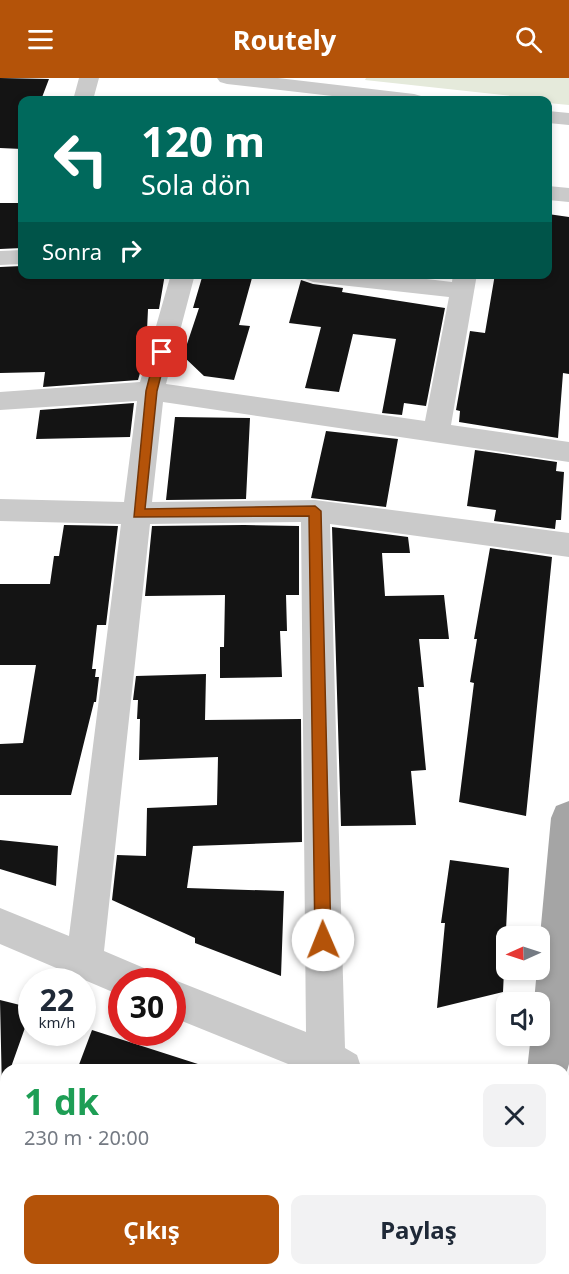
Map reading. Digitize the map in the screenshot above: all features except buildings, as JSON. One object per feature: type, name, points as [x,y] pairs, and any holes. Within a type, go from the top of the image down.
[{"type":"main road","points":[[548,1064],[569,818]]},
{"type":"street","points":[[84,96],[89,78]]},
{"type":"street","points":[[234,96],[236,78],[382,96]]},
{"type":"street","points":[[552,117],[569,119]]},
{"type":"street","points":[[552,193],[569,195]]},
{"type":"street","points":[[0,258],[18,256]]},
{"type":"street","points":[[84,962],[139,513],[151,391],[182,279]]},
{"type":"street","points":[[396,279],[463,283],[436,433]]},
{"type":"street","points":[[0,401],[151,391],[569,452]]},
{"type":"street","points":[[0,510],[139,513],[315,511],[569,545]]},
{"type":"street","points":[[186,1004],[335,1064],[315,511]]},
{"type":"street","points":[[0,926],[108,972]]},
{"type":"shaded area","points":[[366,78],[569,78],[569,105],[552,103],[552,96],[511,96],[365,80]]},
{"type":"route","points":[[162,352],[151,391],[139,513],[315,511],[323,940]]}]
